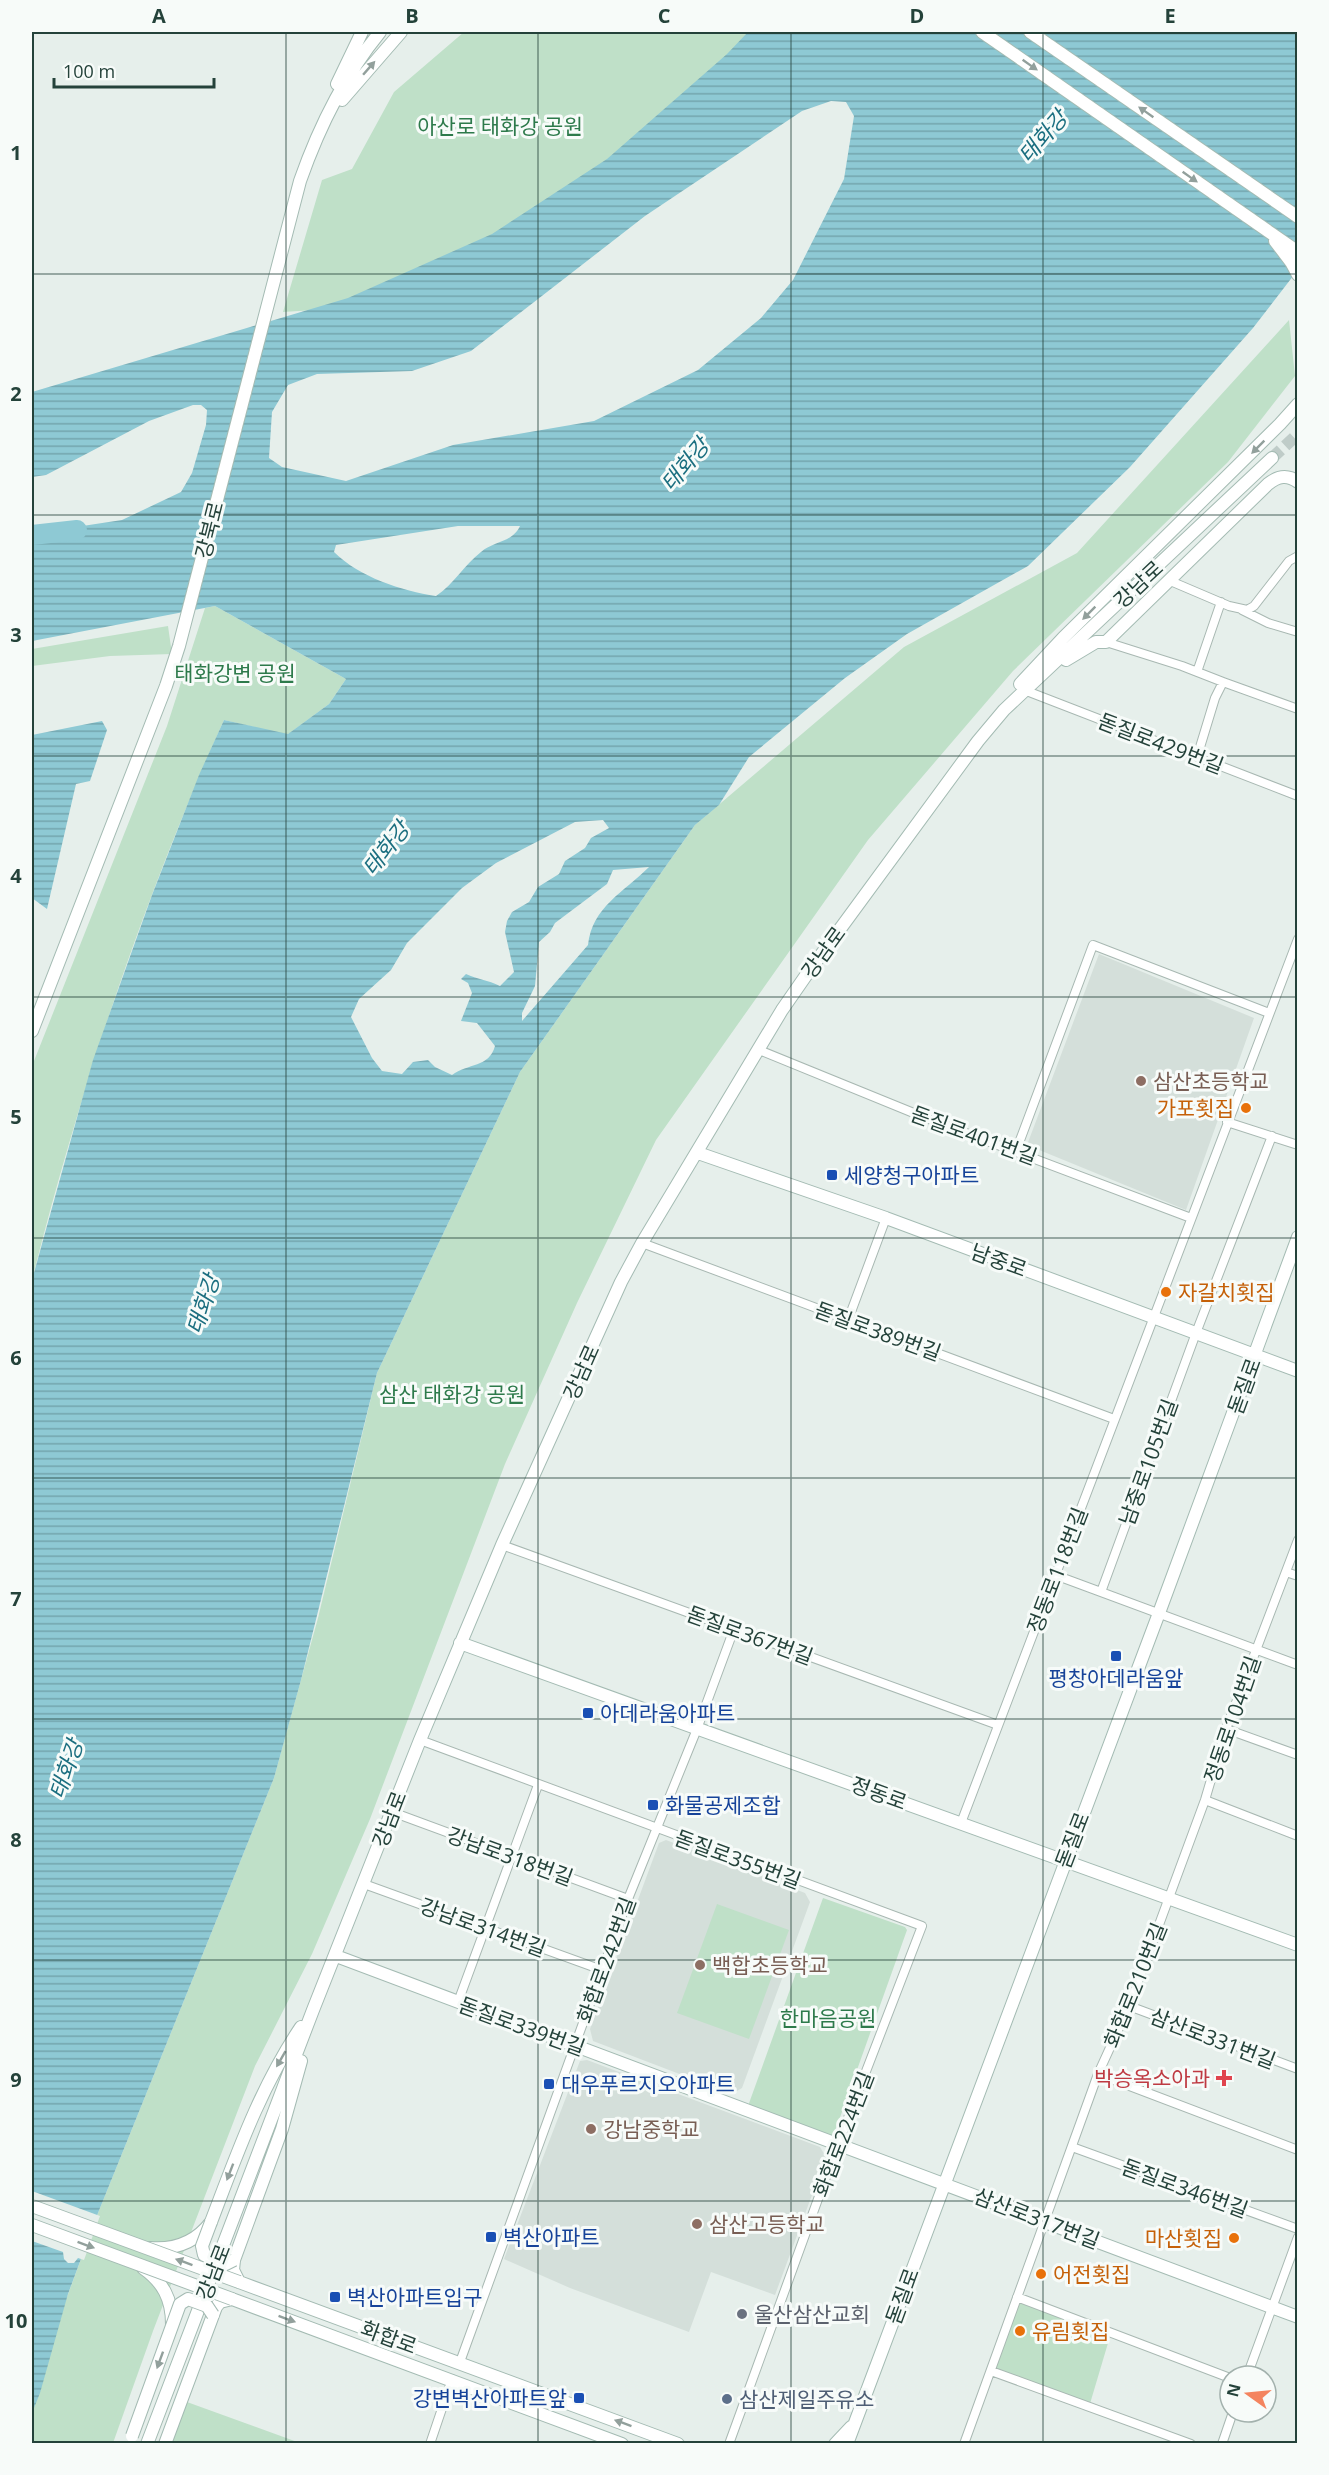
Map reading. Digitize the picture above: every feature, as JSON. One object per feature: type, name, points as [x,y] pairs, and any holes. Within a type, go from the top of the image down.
[{"type":"main road","points":[[319,130],[344,68],[362,32]]},
{"type":"main road","name":"강북로","points":[[32,1031],[166,686],[179,646],[291,210],[310,152],[347,78],[380,32]]},
{"type":"main road","points":[[319,130],[356,82],[401,32]]},
{"type":"main road","points":[[982,32],[1298,252]]},
{"type":"main road","points":[[1030,32],[1298,217]]},
{"type":"main road","points":[[1260,226],[1278,244],[1298,275]]},
{"type":"main road","points":[[978,741],[999,711],[1038,664],[1281,424],[1298,404]]},
{"type":"main road","name":"강남로","points":[[147,2444],[313,2010],[460,1643],[621,1282],[666,1200],[698,1153],[807,974],[978,741],[1024,690],[1272,458]]},
{"type":"main road","points":[[1044,671],[1064,662],[1096,642],[1106,642],[1268,484],[1282,476],[1290,477],[1298,482]]},
{"type":"main road","points":[[32,1015],[44,999]]},
{"type":"main road","name":"남중로","points":[[698,1153],[886,1218],[1298,1371]]},
{"type":"main road","name":"돋질로","points":[[847,2444],[1298,1237]]},
{"type":"main road","name":"정동로","points":[[460,1643],[1298,1945]]},
{"type":"main road","name":"돋질로339번길","points":[[336,1956],[944,2183]]},
{"type":"main road","points":[[234,2260],[226,2264],[204,2255],[202,2246],[251,2117],[283,2055],[313,2010]]},
{"type":"main road","points":[[239,2282],[233,2270],[234,2260],[282,2129],[313,2010]]},
{"type":"main road","name":"삼산로317번길","points":[[944,2183],[1298,2317]]},
{"type":"main road","name":"화합로","points":[[32,2206],[678,2444]]},
{"type":"main road","points":[[143,2247],[166,2248],[188,2242],[204,2231],[211,2222]]},
{"type":"main road","name":"화합로","points":[[32,2225],[622,2444]]},
{"type":"main road","points":[[137,2264],[157,2279],[165,2289],[172,2311],[172,2328]]},
{"type":"main road","points":[[131,2440],[184,2300],[188,2299],[207,2306],[213,2315]]},
{"type":"main road","points":[[165,2444],[213,2315],[220,2302],[232,2299]]},
{"type":"main road","points":[[835,2444],[856,2418]]},
{"type":"main road","points":[[854,2444],[856,2418]]},
{"type":"street","points":[[1242,610],[1254,606],[1289,561],[1298,556]]},
{"type":"street","points":[[1168,580],[1268,623],[1298,632]]},
{"type":"street","points":[[1197,672],[1221,602]]},
{"type":"street","points":[[1106,642],[1298,709]]},
{"type":"street","points":[[1197,757],[1222,682]]},
{"type":"street","name":"돋질로429번길","points":[[1024,690],[1298,796]]},
{"type":"street","name":"정동로118번길","points":[[961,1823],[1152,1317],[1297,944]]},
{"type":"street","points":[[1016,1151],[1093,945],[1269,1013]]},
{"type":"street","name":"돋질로401번길","points":[[759,1050],[921,1116],[1191,1218]]},
{"type":"street","points":[[1227,1122],[1298,1145]]},
{"type":"street","name":"남중로105번길","points":[[1101,1592],[1196,1333],[1272,1136]]},
{"type":"street","points":[[848,1320],[886,1218]]},
{"type":"street","name":"돋질로389번길","points":[[642,1243],[1114,1419]]},
{"type":"street","name":"정동로104번길","points":[[1169,1898],[1205,1800],[1226,1729],[1298,1540]]},
{"type":"street","name":"돋질로367번길","points":[[502,1545],[998,1725]]},
{"type":"street","points":[[1286,1572],[1298,1576]]},
{"type":"street","points":[[1055,1575],[1298,1665]]},
{"type":"street","name":"화합로242번길","points":[[460,2362],[628,1899],[697,1729],[734,1629]]},
{"type":"street","points":[[1226,1729],[1298,1755]]},
{"type":"street","name":"돋질로355번길","points":[[420,1740],[922,1926]]},
{"type":"street","points":[[458,2002],[538,1785]]},
{"type":"street","points":[[1205,1800],[1298,1836]]},
{"type":"street","name":"강남로318번길","points":[[392,1812],[628,1899]]},
{"type":"street","name":"강남로314번길","points":[[364,1884],[602,1970]]},
{"type":"street","name":"화합로210번길","points":[[966,2443],[1098,2074],[1129,2006],[1169,1898]]},
{"type":"street","name":"화합로224번길","points":[[729,2444],[838,2144],[922,1926]]},
{"type":"street","name":"삼산로331번길","points":[[1129,2006],[1298,2069]]},
{"type":"street","points":[[1098,2074],[1298,2150]]},
{"type":"street","name":"돋질로346번길","points":[[1072,2147],[1298,2229]]},
{"type":"street","points":[[1252,2364],[1298,2237]]},
{"type":"street","points":[[1017,2297],[1218,2373]]},
{"type":"street","points":[[991,2371],[1191,2444]]},
{"type":"street","points":[[430,2444],[452,2379]]},
{"type":"street","points":[[1222,2444],[1229,2424]]},
{"type":"shaded area","name":"삼산초등학교","points":[[1099,954],[1254,1018],[1186,1210],[1027,1145]]},
{"type":"shaded area","name":"백합초등학교","points":[[666,1840],[805,1893],[810,1902],[742,2088],[732,2094],[593,2041],[590,2029],[659,1843]]},
{"type":"shaded area","name":"삼산고등학교","points":[[587,2060],[820,2147],[826,2157],[775,2295],[711,2272],[689,2332],[570,2288],[504,2259],[580,2061]]},
{"type":"green space","name":"아산로 태화강 공원","points":[[464,32],[759,32],[664,130],[511,233],[347,308],[283,312],[322,180],[352,169],[394,92]]},
{"type":"green space","name":"삼산 태화강 공원","points":[[1289,320],[1295,376],[1228,462],[1013,671],[868,840],[656,1140],[577,1303],[505,1464],[370,1819],[312,1954],[255,2066],[153,2331],[113,2443],[32,2443],[32,2392],[98,2213],[274,1778],[318,1618],[377,1373],[520,1072],[695,825],[904,647],[1077,553]]},
{"type":"green space","name":"태화강변 공원","points":[[215,606],[346,679],[329,704],[287,735],[224,720],[194,788],[140,926],[92,1066],[32,1280],[32,1066],[167,726],[205,608]]},
{"type":"green space","points":[[168,626],[172,654],[110,656],[32,666],[32,649]]},
{"type":"green space","name":"한마음공원","points":[[823,1898],[905,1927],[907,1930],[833,2137],[748,2106]]},
{"type":"green space","points":[[717,1904],[789,1930],[749,2039],[677,2013]]},
{"type":"green space","points":[[1017,2297],[1111,2333],[1089,2407],[991,2371]]},
{"type":"green space","points":[[187,2402],[300,2443],[170,2444]]},
{"type":"water","name":"태화강","points":[[748,32],[1297,32],[1297,271],[1253,328],[1130,467],[1028,566],[907,634],[845,678],[749,757],[719,805],[695,825],[520,1072],[377,1373],[301,1680],[274,1778],[98,2213],[68,2294],[40,2393],[32,2413],[32,1280],[93,1060],[152,895],[199,775],[224,720],[288,734],[329,704],[346,679],[215,606],[32,641],[32,543],[39,542],[56,530],[122,520],[181,492],[192,473],[206,425],[207,410],[201,405],[193,405],[149,421],[46,475],[32,477],[32,392],[348,298],[492,234],[607,159],[727,54]],"holes":[[[831,101],[846,102],[854,116],[844,179],[793,280],[761,318],[698,370],[594,421],[453,445],[346,481],[282,467],[269,458],[272,412],[288,385],[317,374],[412,371],[471,351],[645,216],[802,111]],[[458,526],[520,526],[517,532],[508,539],[481,552],[436,596],[409,591],[368,576],[334,552],[336,545]],[[603,820],[609,828],[591,838],[585,848],[565,861],[559,874],[538,887],[529,902],[512,912],[505,932],[514,972],[500,986],[466,974],[461,979],[468,983],[472,993],[461,1021],[477,1023],[495,1046],[492,1053],[483,1062],[452,1075],[435,1067],[428,1060],[413,1062],[402,1074],[382,1071],[372,1058],[351,1017],[359,999],[391,970],[407,943],[462,888],[496,863],[575,822]],[[649,867],[602,910],[591,932],[588,945],[522,1021],[522,1013],[535,986],[539,942],[550,932],[555,923],[607,884],[613,870]]]},
{"type":"water","points":[[102,721],[107,730],[90,781],[76,784],[47,909],[32,898],[32,735]]},
{"type":"pier","points":[[32,2191],[100,2216],[84,2260],[78,2258],[74,2263],[68,2263],[64,2259],[63,2252],[32,2241]]},
{"type":"waterway","points":[[32,535],[77,530]]},
{"type":"tunnel","points":[[1272,458],[1298,434]]},
{"type":"place","name":"삼산초등학교","points":[[1141,1081]]},
{"type":"place","name":"가포횟집","points":[[1246,1108]]},
{"type":"place","name":"세양청구아파트","points":[[832,1175]]},
{"type":"place","name":"자갈치횟집","points":[[1166,1292]]},
{"type":"place","name":"평창아데라움앞","points":[[1116,1656]]},
{"type":"place","name":"아데라움아파트","points":[[588,1713]]},
{"type":"place","name":"화물공제조합","points":[[653,1805]]},
{"type":"place","name":"백합초등학교","points":[[700,1965]]},
{"type":"place","name":"박승옥소아과","points":[[1224,2078]]},
{"type":"place","name":"대우푸르지오아파트","points":[[549,2084]]},
{"type":"place","name":"강남중학교","points":[[591,2129]]},
{"type":"place","name":"삼산고등학교","points":[[697,2224]]},
{"type":"place","name":"벽산아파트","points":[[491,2237]]},
{"type":"place","name":"마산횟집","points":[[1234,2238]]},
{"type":"place","name":"어전횟집","points":[[1041,2274]]},
{"type":"place","name":"벽산아파트입구","points":[[335,2297]]},
{"type":"place","name":"울산삼산교회","points":[[742,2314]]},
{"type":"place","name":"유림횟집","points":[[1020,2331]]},
{"type":"place","name":"강변벽산아파트앞","points":[[579,2398]]},
{"type":"place","name":"삼산제일주유소","points":[[727,2399]]}]
